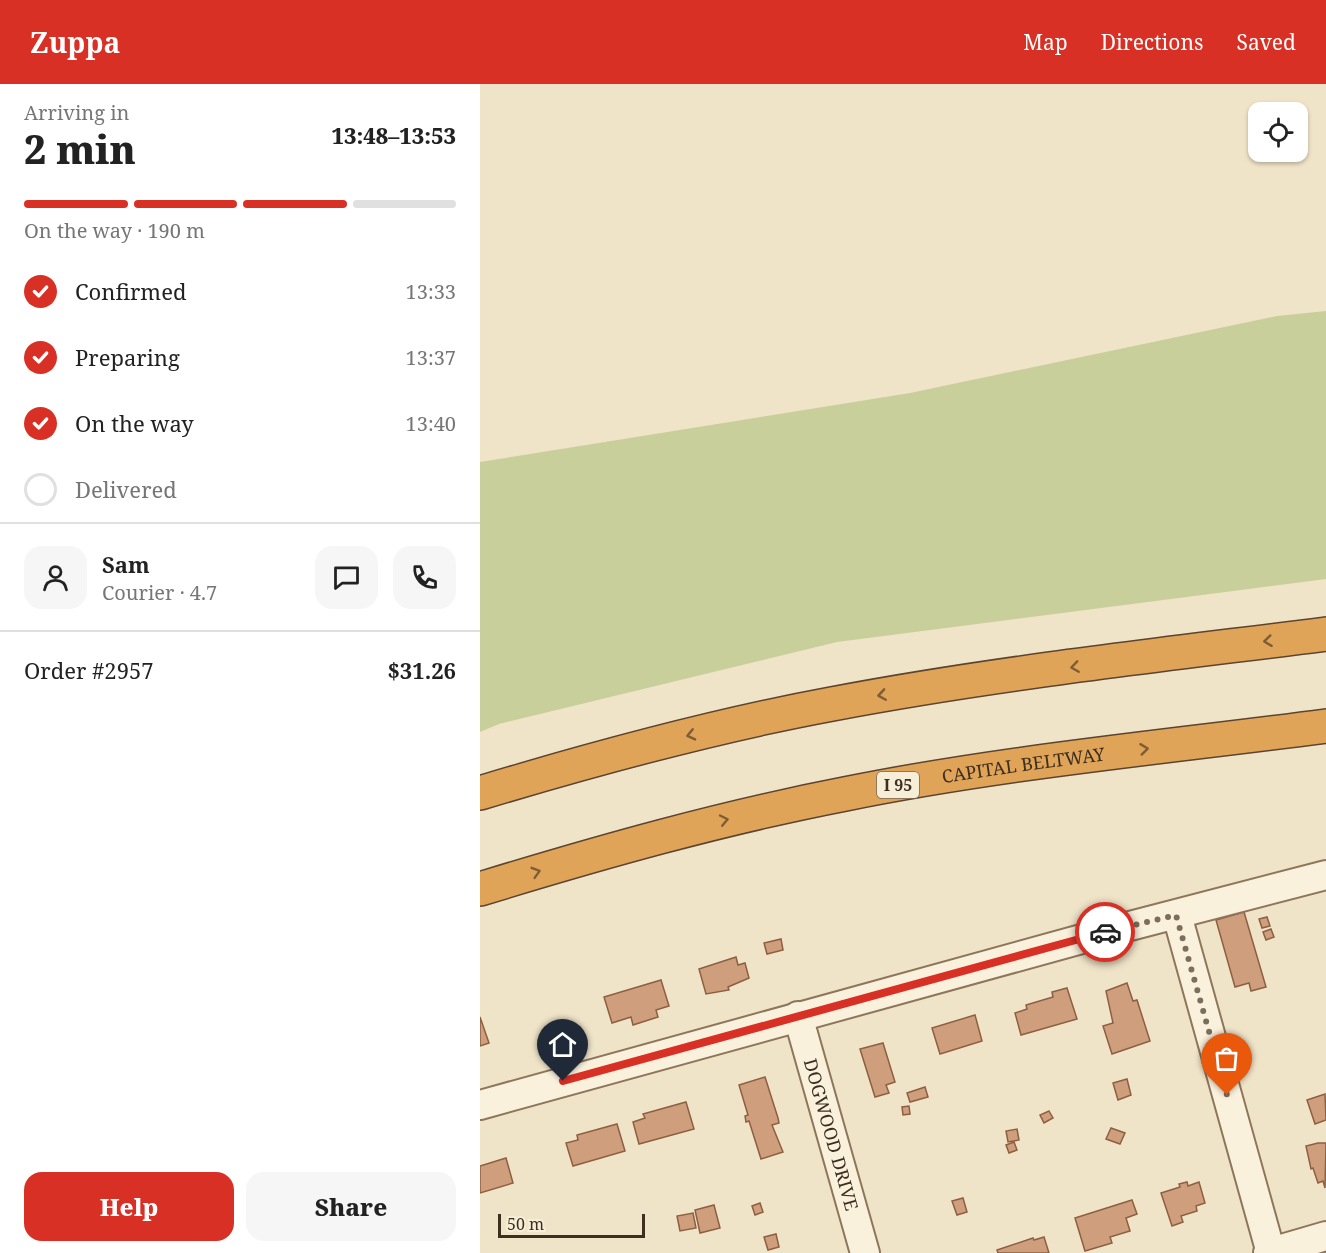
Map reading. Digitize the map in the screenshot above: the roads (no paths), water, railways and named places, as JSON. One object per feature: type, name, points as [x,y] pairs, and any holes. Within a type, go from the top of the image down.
[{"type":"highway","points":[[480,793],[687,735],[831,704],[963,682],[1326,634]]},
{"type":"highway","name":"CAPITAL BELTWAY","points":[[480,889],[705,824],[846,793],[973,772],[1326,726]]},
{"type":"street","points":[[480,1105],[798,1016],[1326,875]]},
{"type":"street","points":[[1176,915],[1270,1253],[1326,1236]]},
{"type":"street","name":"DOGWOOD DRIVE","points":[[798,1016],[865,1253]]}]
